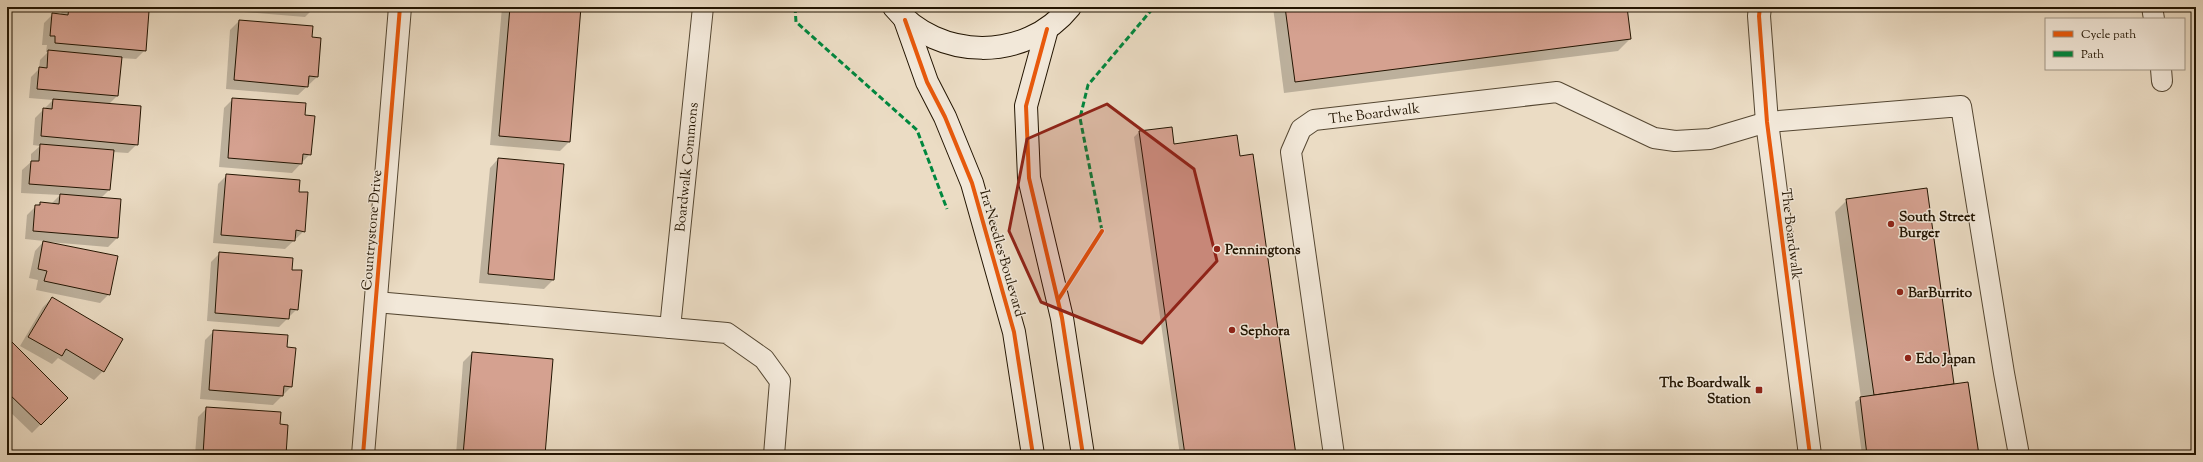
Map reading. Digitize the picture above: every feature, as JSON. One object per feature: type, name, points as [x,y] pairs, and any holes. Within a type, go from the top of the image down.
[{"type":"main road","name":"Countrystone Drive","points":[[364,455],[400,7]]},
{"type":"main road","points":[[900,13],[937,40],[974,49],[1012,46],[1047,29],[1070,7]]},
{"type":"main road","name":"The Boardwalk","points":[[1757,10],[1767,122],[1810,455]]},
{"type":"main road","name":"Ira Needles Boulevard","points":[[900,13],[927,82],[945,117],[972,184],[1014,332],[1033,455]]},
{"type":"main road","points":[[1047,29],[1026,106],[1029,178],[1062,318],[1083,455]]},
{"type":"lane","name":"Boardwalk Commons","points":[[670,328],[703,7]]},
{"type":"lane","points":[[2152,7],[2154,18]]},
{"type":"lane","name":"The Boardwalk","points":[[1334,455],[1291,152],[1301,129],[1314,120],[1557,92],[1654,138],[1668,140],[1710,139],[1767,122]]},
{"type":"lane","points":[[1767,122],[1961,106],[2019,455]]},
{"type":"lane","points":[[376,302],[727,333],[764,359],[780,381],[774,455]]},
{"type":"highlighted area","points":[[1107,104],[1194,169],[1217,261],[1142,343],[1041,302],[1009,231],[1027,139]]},
{"type":"building","points":[[69,7],[101,7],[149,11],[146,51],[55,43],[55,36],[50,36],[52,13],[68,15]]},
{"type":"building","points":[[510,7],[581,7],[570,142],[499,136]]},
{"type":"building","points":[[1285,7],[1627,7],[1631,39],[1295,82]]},
{"type":"building","points":[[239,20],[313,26],[312,37],[321,38],[318,77],[309,76],[308,87],[234,80]]},
{"type":"building","points":[[48,50],[122,57],[118,96],[37,89],[39,67],[47,68]]},
{"type":"building","points":[[232,98],[306,103],[305,115],[315,116],[311,155],[303,154],[302,164],[228,158]]},
{"type":"building","points":[[53,99],[141,106],[138,145],[41,136],[43,108],[52,109]]},
{"type":"building","points":[[1172,127],[1174,144],[1237,135],[1240,156],[1253,154],[1296,455],[1185,455],[1139,131]]},
{"type":"building","points":[[40,144],[114,150],[110,190],[29,184],[31,161],[39,161]]},
{"type":"building","points":[[498,158],[564,164],[554,280],[488,274]]},
{"type":"building","points":[[226,174],[300,180],[299,192],[308,192],[305,232],[296,230],[295,241],[221,235]]},
{"type":"building","points":[[1927,188],[1954,384],[1874,395],[1846,199]]},
{"type":"building","points":[[60,194],[121,199],[118,238],[33,231],[35,205],[40,205],[40,202],[59,204]]},
{"type":"building","points":[[43,241],[118,256],[110,295],[44,281],[47,271],[38,269]]},
{"type":"building","points":[[219,252],[293,258],[292,270],[302,270],[298,310],[290,309],[289,319],[215,313]]},
{"type":"building","points":[[52,297],[123,339],[104,372],[66,349],[62,356],[28,337]]},
{"type":"building","points":[[213,330],[288,335],[287,347],[296,348],[292,387],[284,386],[283,396],[209,390]]},
{"type":"building","points":[[7,337],[68,398],[41,425],[7,392]]},
{"type":"building","points":[[472,352],[553,359],[545,455],[463,455]]},
{"type":"building","points":[[1968,382],[1979,455],[1867,455],[1860,397]]},
{"type":"building","points":[[206,407],[281,412],[280,424],[288,425],[286,455],[203,455]]},
{"type":"marked path","points":[[795,7],[796,22],[917,130],[947,209]]},
{"type":"marked path","points":[[1102,231],[1080,118],[1088,85],[1154,7]]},
{"type":"cycle path","points":[[363,455],[400,7]]},
{"type":"cycle path","points":[[1760,7],[1759,16],[1767,122],[1810,455]]},
{"type":"cycle path","points":[[905,20],[927,82],[945,117],[972,183],[1014,332],[1033,455]]},
{"type":"cycle path","points":[[1047,29],[1026,106],[1029,178],[1062,318],[1083,455]]},
{"type":"cycle path","points":[[1058,300],[1102,231]]},
{"type":"place","name":"South Street Burger","points":[[1891,224]]},
{"type":"place","name":"Penningtons","points":[[1217,249]]},
{"type":"place","name":"BarBurrito","points":[[1900,292]]},
{"type":"place","name":"Sephora","points":[[1232,330]]},
{"type":"place","name":"Edo Japan","points":[[1908,358]]},
{"type":"place","name":"The Boardwalk Station","points":[[1759,390]]}]
